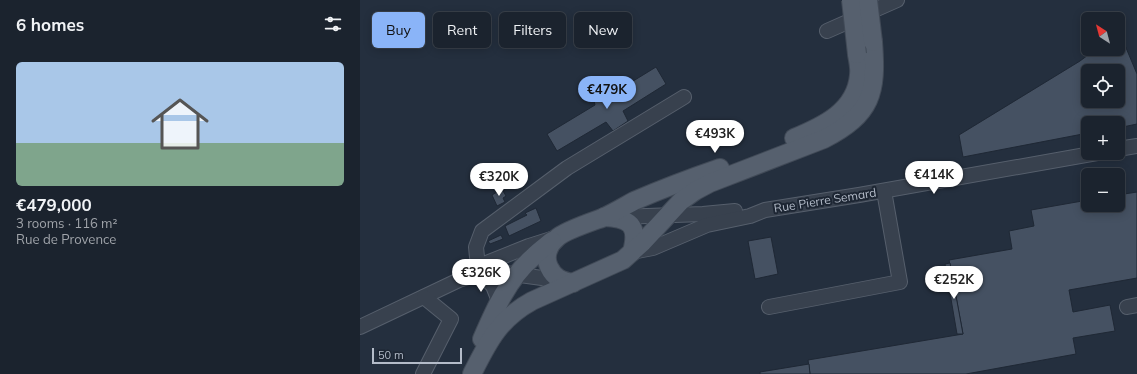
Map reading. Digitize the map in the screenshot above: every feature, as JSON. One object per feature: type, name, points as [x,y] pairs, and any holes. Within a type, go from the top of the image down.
[{"type":"main road","points":[[464,374],[499,301],[516,275],[533,257],[558,237],[611,217],[635,201],[807,133],[836,117],[854,97],[859,75],[851,0]]},
{"type":"main road","points":[[472,374],[491,339],[508,318],[518,309],[569,282],[623,260],[681,201],[695,191],[710,183],[824,139],[852,122],[865,106],[873,84],[875,68],[868,0]]},
{"type":"main road","points":[[611,217],[629,224],[633,230],[635,241],[632,252]]},
{"type":"main road","points":[[558,237],[551,244],[546,260],[552,274],[569,282]]},
{"type":"street","points":[[827,31],[897,0]]},
{"type":"street","points":[[499,301],[493,286],[480,270],[476,246],[482,231],[567,168],[684,97]]},
{"type":"street","points":[[1125,148],[1137,146]]},
{"type":"street","name":"Rue Pierre Semard","points":[[632,252],[653,248],[707,225],[750,216],[766,210],[884,191],[1081,156]]},
{"type":"street","points":[[695,191],[703,214]]},
{"type":"street","points":[[769,307],[900,282],[884,191]]},
{"type":"street","name":"Rue Pierre Semard","points":[[611,217],[703,214],[750,209],[766,210]]},
{"type":"street","points":[[360,327],[529,246],[558,237]]},
{"type":"street","points":[[480,270],[569,282]]},
{"type":"street","points":[[423,374],[450,320],[424,297]]},
{"type":"building","points":[[1125,45],[1137,74],[1137,124],[1125,127],[1125,116],[1081,116],[1081,134],[963,157],[959,135],[1087,56],[1125,56]]},
{"type":"building","points":[[656,67],[666,84],[623,111],[628,121],[613,131],[606,122],[557,151],[547,134],[595,105],[594,101],[610,91],[612,94]]},
{"type":"building","points":[[502,189],[506,196],[503,198],[505,202],[497,206],[492,195]]},
{"type":"building","points":[[1137,192],[1137,278],[1069,290],[1073,312],[1110,305],[1115,331],[1073,338],[1076,354],[966,374],[810,374],[808,360],[963,334],[949,260],[1012,249],[1009,231],[1034,226],[1031,210],[1081,201],[1081,212],[1125,212],[1125,194]]},
{"type":"building","points":[[536,208],[541,221],[509,236],[505,226],[527,215],[525,213]]},
{"type":"building","points":[[501,235],[503,239],[490,244],[488,241]]},
{"type":"building","points":[[771,237],[778,274],[755,279],[748,241]]},
{"type":"building","points":[[950,263],[963,334],[957,334],[945,264]]},
{"type":"building","points":[[809,364],[810,374],[760,374],[760,372]]}]
